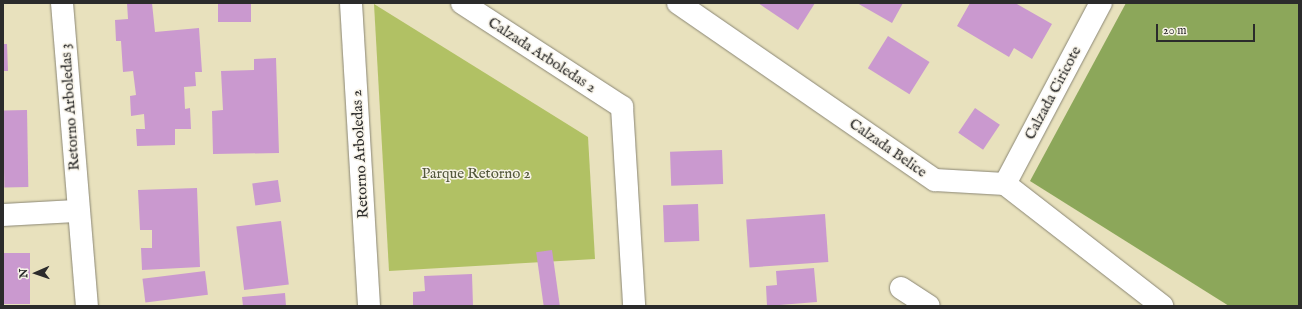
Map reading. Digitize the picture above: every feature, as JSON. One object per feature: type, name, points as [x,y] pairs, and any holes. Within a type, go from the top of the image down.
[{"type":"street","name":"Retorno Arboledas 3","points":[[62,3],[87,306]]},
{"type":"street","name":"Retorno Arboledas 2","points":[[351,3],[369,306]]},
{"type":"street","name":"Calzada Arboledas 2","points":[[462,3],[622,107],[634,306]]},
{"type":"street","name":"Calzada Belice","points":[[678,3],[703,10],[935,180],[1005,184]]},
{"type":"street","name":"Calzada Ciricote","points":[[1005,184],[1100,3]]},
{"type":"street","points":[[1005,184],[1162,306]]},
{"type":"street","points":[[3,215],[78,211]]},
{"type":"street","points":[[902,306],[901,288],[929,306]]},
{"type":"green space","points":[[1126,3],[1299,3],[1299,306],[1229,306],[1030,181]]},
{"type":"green space","name":"Parque Retorno 2","points":[[374,4],[588,137],[595,259],[389,271]]},
{"type":"building","points":[[127,3],[152,3],[155,32],[199,28],[202,72],[195,72],[196,86],[184,87],[185,109],[190,108],[191,129],[175,129],[175,145],[137,146],[136,129],[145,129],[144,114],[131,116],[130,96],[136,95],[133,71],[123,72],[121,41],[116,41],[115,20],[128,19]]},
{"type":"building","points":[[218,3],[251,3],[251,22],[218,22]]},
{"type":"building","points":[[758,3],[815,3],[798,30]]},
{"type":"building","points":[[857,3],[903,3],[892,23]]},
{"type":"building","points":[[970,3],[1015,3],[1052,24],[1032,59],[1014,48],[1009,57],[957,26]]},
{"type":"building","points":[[888,36],[930,62],[909,94],[868,68]]},
{"type":"building","points":[[3,44],[7,44],[8,71],[3,71]]},
{"type":"building","points":[[276,58],[279,153],[213,154],[212,111],[223,110],[221,71],[254,70],[254,59]]},
{"type":"building","points":[[975,108],[1000,125],[983,150],[958,133]]},
{"type":"building","points":[[3,110],[27,110],[28,187],[4,187]]},
{"type":"building","points":[[722,150],[723,184],[671,186],[670,152]]},
{"type":"building","points":[[278,180],[281,202],[255,205],[252,184]]},
{"type":"building","points":[[197,188],[200,267],[142,270],[141,248],[152,248],[152,230],[140,230],[138,190]]},
{"type":"building","points":[[698,204],[699,241],[664,242],[663,205]]},
{"type":"building","points":[[825,214],[828,262],[750,267],[746,220]]},
{"type":"building","points":[[281,221],[289,285],[244,290],[236,226]]},
{"type":"building","points":[[552,250],[560,306],[544,306],[536,252]]},
{"type":"building","points":[[3,253],[30,253],[30,304],[3,304]]},
{"type":"building","points":[[814,268],[817,302],[767,306],[766,286],[777,285],[776,271]]},
{"type":"building","points":[[205,271],[208,295],[145,302],[142,279]]},
{"type":"building","points":[[472,274],[473,306],[413,306],[413,292],[425,291],[424,276]]},
{"type":"building","points":[[285,293],[286,306],[243,306],[242,297]]}]
